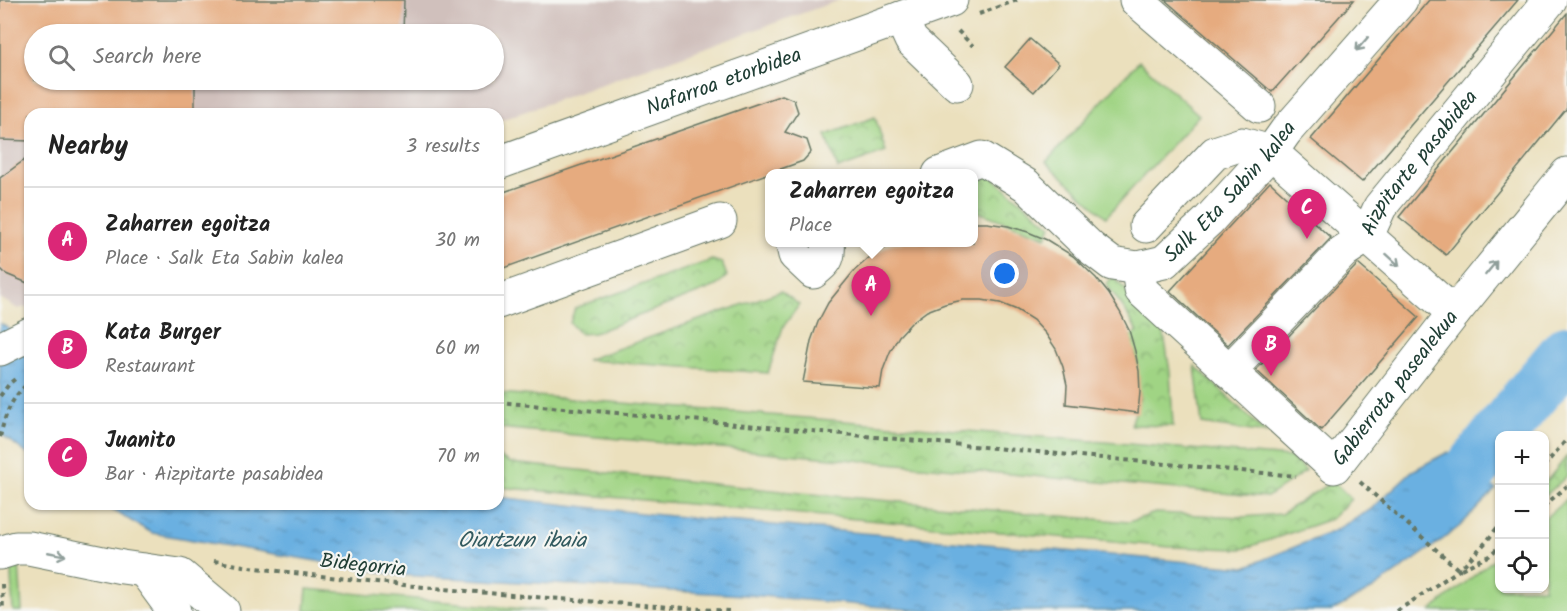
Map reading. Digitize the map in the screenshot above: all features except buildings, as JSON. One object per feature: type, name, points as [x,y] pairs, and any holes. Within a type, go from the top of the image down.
[{"type":"street","points":[[1136,0],[1259,106]]},
{"type":"street","name":"Salk Eta Sabin kalea","points":[[952,169],[982,158],[1026,185],[1091,248],[1112,264],[1138,268],[1164,262],[1208,221],[1271,152],[1286,131],[1401,0]]},
{"type":"street","name":"Aizpitarte pasabidea","points":[[1229,371],[1344,251],[1367,236],[1380,207],[1550,0]]},
{"type":"street","name":"Nafarroa etorbidea","points":[[504,161],[902,18],[951,12]]},
{"type":"street","points":[[902,18],[911,40],[957,84]]},
{"type":"street","points":[[1146,226],[1215,153],[1242,144],[1271,152],[1454,313]]},
{"type":"street","name":"Gabierrota pasealekua","points":[[1138,268],[1141,290],[1343,471],[1454,313],[1567,174]]},
{"type":"street","points":[[504,300],[720,221]]},
{"type":"street","points":[[793,247],[795,255],[813,272],[824,263],[829,252],[828,247]]},
{"type":"street","points":[[0,349],[24,337]]},
{"type":"street","points":[[0,553],[16,548],[28,548],[180,575],[223,611]]},
{"type":"street","points":[[144,570],[174,611]]},
{"type":"path","points":[[951,12],[973,46]]},
{"type":"path","points":[[0,438],[5,414],[24,387]]},
{"type":"path","points":[[504,403],[1304,477],[1343,471],[1459,570]]},
{"type":"path","points":[[1549,461],[1567,440]]},
{"type":"path","points":[[1549,502],[1567,486]]},
{"type":"path","points":[[1459,570],[1495,531]]},
{"type":"path","points":[[1397,611],[1459,570],[1489,556],[1495,551]]},
{"type":"path","name":"Bidegorria","points":[[205,560],[264,570],[431,588],[730,611]]},
{"type":"shaded area","points":[[0,0],[840,0],[504,119],[504,108],[24,108],[24,308],[18,309],[0,298]]},
{"type":"green space","points":[[1139,61],[1199,115],[1106,217],[1046,162]]},
{"type":"green space","points":[[875,117],[886,152],[838,169],[826,135]]},
{"type":"green space","points":[[986,172],[1051,226],[1046,237],[978,212],[978,174]]},
{"type":"green space","points":[[712,260],[722,263],[727,276],[716,286],[594,333],[580,334],[570,323],[575,308]]},
{"type":"green space","points":[[1113,277],[1163,328],[1170,372],[1173,426],[1131,425],[1140,398],[1137,358],[1129,337],[1138,332],[1106,284]]},
{"type":"green space","points":[[781,291],[799,305],[783,327],[768,373],[586,360]]},
{"type":"green space","points":[[1195,366],[1266,433],[1202,424]]},
{"type":"green space","points":[[504,393],[1290,457],[1306,471],[1267,497],[504,429]]},
{"type":"green space","points":[[1567,456],[1567,476],[1549,492],[1549,478]]},
{"type":"green space","points":[[504,459],[511,463],[801,493],[1129,522],[1155,513],[1243,517],[1281,514],[1333,481],[1351,499],[1331,519],[1243,549],[1170,547],[504,488]]},
{"type":"green space","points":[[1567,499],[1567,611],[1431,611],[1495,558],[1495,593],[1549,593],[1549,515]]},
{"type":"green space","points":[[10,559],[19,562],[22,611],[13,611]]},
{"type":"green space","points":[[307,589],[546,611],[305,611]]},
{"type":"water","points":[[0,323],[24,339],[24,451],[0,433]]},
{"type":"water","name":"Oiartzun ibaia","points":[[1448,452],[1495,488],[1460,526],[1442,540],[1373,589],[1332,611],[926,611],[761,596],[398,575],[152,533],[112,510],[504,510],[504,498],[650,514],[1245,567],[1334,531],[1370,510],[1412,471]]},
{"type":"waterway","name":"Oiartzun ibaia","points":[[1417,520],[1440,503],[1472,469],[1567,352]]},
{"type":"place","name":"Juanito","points":[[1307,239]]},
{"type":"place","name":"Zaharren egoitza","points":[[871,316]]},
{"type":"place","name":"Kata Burger","points":[[1271,376]]}]
